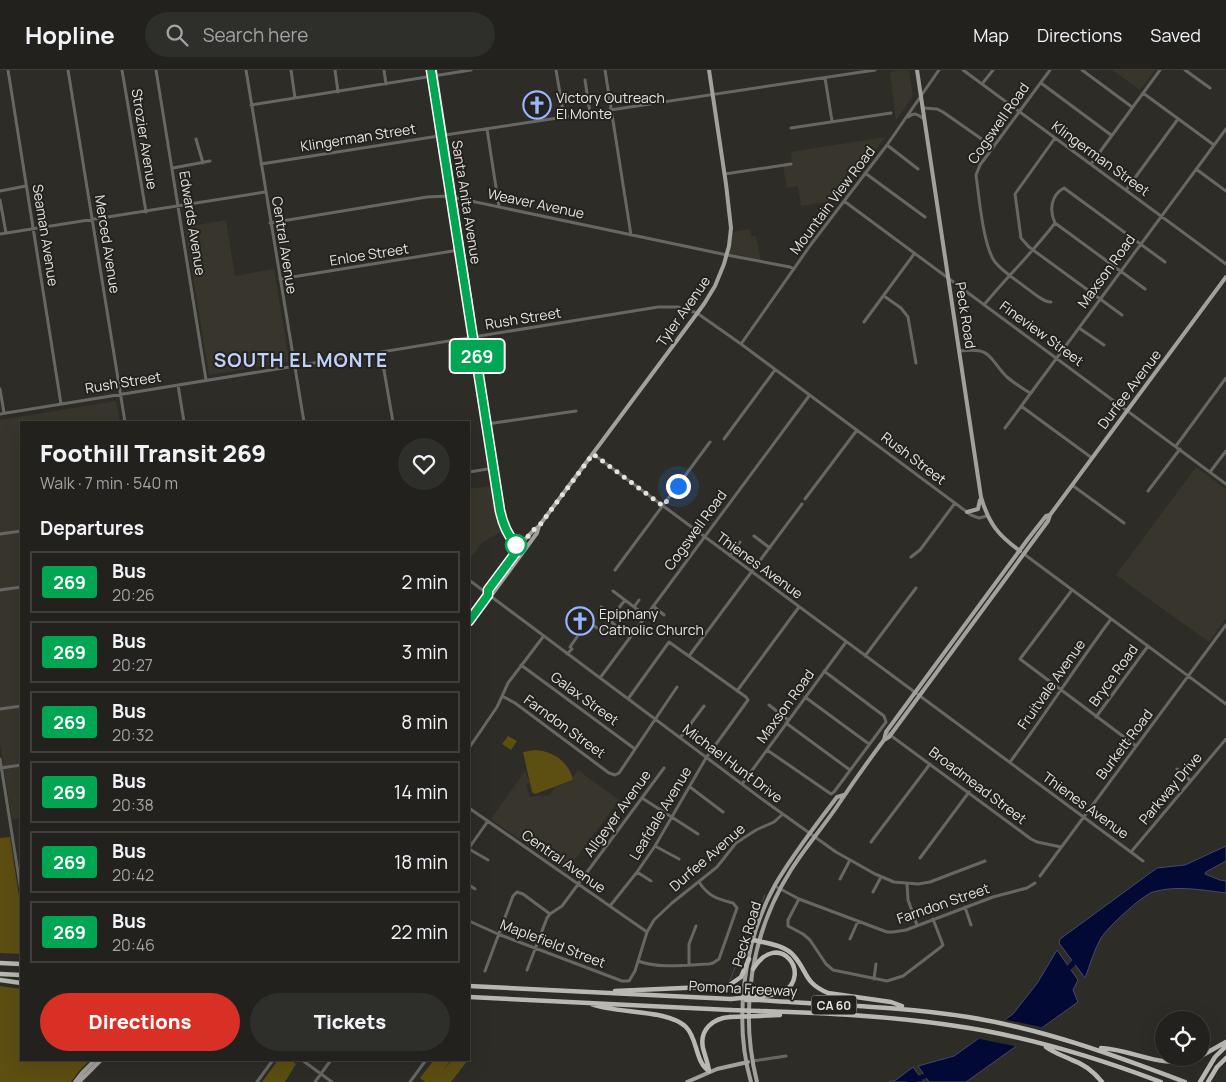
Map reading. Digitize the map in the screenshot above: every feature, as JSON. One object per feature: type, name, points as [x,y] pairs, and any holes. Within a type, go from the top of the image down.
[{"type":"highway","points":[[756,941],[784,949],[792,954],[808,980],[828,993],[891,1002],[908,1009]]},
{"type":"highway","points":[[753,969],[761,958],[771,953],[782,954],[787,957],[794,967],[793,981],[784,992],[760,998]]},
{"type":"highway","points":[[584,992],[728,986],[741,977],[749,959]]},
{"type":"highway","points":[[0,962],[20,964]]},
{"type":"highway","points":[[0,974],[20,975]]},
{"type":"highway","points":[[0,980],[20,983]]},
{"type":"highway","name":"Pomona Freeway","points":[[470,986],[731,999],[760,998],[908,1009],[1006,1024],[1051,1035],[1093,1047],[1185,1082]]},
{"type":"highway","name":"Pomona Freeway","points":[[470,997],[723,1009],[759,1013],[812,1013],[932,1023],[980,1030],[1041,1044],[1089,1057],[1161,1082]]},
{"type":"highway","points":[[588,1003],[602,1008],[665,1017],[680,1023],[687,1028],[703,1067],[709,1071]]},
{"type":"highway","points":[[709,1071],[703,1047],[703,1035],[711,1024],[716,1020],[759,1013]]},
{"type":"highway","points":[[1041,1044],[1051,1051],[1079,1063],[1094,1073],[1102,1082]]},
{"type":"highway","points":[[1210,1052],[1226,1044]]},
{"type":"highway","points":[[1200,1082],[1215,1057],[1226,1044]]},
{"type":"highway","points":[[1093,1047],[1110,1049],[1155,1060]]},
{"type":"highway","points":[[1208,1082],[1217,1067],[1226,1058]]},
{"type":"main road","name":"Santa Anita Avenue","points":[[431,70],[434,76],[503,521],[515,543],[521,549]]},
{"type":"main road","name":"Santa Anita Avenue","points":[[434,76],[435,70]]},
{"type":"main road","name":"Tyler Avenue","points":[[521,549],[532,531],[539,526],[593,454],[715,286],[727,255],[731,228],[725,174],[709,70]]},
{"type":"main road","name":"Peck Road","points":[[917,70],[981,498],[987,516],[999,535],[1024,554]]},
{"type":"main road","name":"Durfee Avenue","points":[[812,835],[837,797],[844,795],[884,740],[891,735],[1048,521],[1050,515],[1226,277]]},
{"type":"main road","points":[[967,512],[978,509],[981,498]]},
{"type":"main road","name":"Durfee Avenue","points":[[884,740],[886,732],[1019,550],[1046,516],[1050,515]]},
{"type":"main road","points":[[470,620],[488,595],[488,590],[521,549]]},
{"type":"main road","name":"Peck Road","points":[[757,1082],[749,1031],[749,1005],[756,941],[764,909],[774,886],[812,835]]},
{"type":"main road","name":"Peck Road","points":[[751,1082],[747,1062],[743,1004],[744,981],[749,959],[780,888],[812,835]]},
{"type":"main road","points":[[75,1082],[82,1072],[95,1061]]},
{"type":"main road","points":[[79,1082],[100,1061]]},
{"type":"main road","points":[[687,1082],[709,1071],[753,1061]]},
{"type":"street","name":"Seaman Avenue","points":[[8,70],[61,404]]},
{"type":"street","name":"Merced Avenue","points":[[68,70],[125,421]]},
{"type":"street","name":"Strozier Avenue","points":[[122,70],[146,212]]},
{"type":"street","name":"Edwards Avenue","points":[[156,70],[206,380]]},
{"type":"street","name":"Central Avenue","points":[[246,70],[304,421]]},
{"type":"street","points":[[291,70],[295,98]]},
{"type":"street","points":[[335,70],[338,92]]},
{"type":"street","points":[[384,70],[386,84]]},
{"type":"street","points":[[251,105],[470,70]]},
{"type":"street","points":[[556,70],[564,118]]},
{"type":"street","points":[[605,70],[631,235]]},
{"type":"street","name":"Klingerman Street","points":[[261,164],[875,70]]},
{"type":"street","name":"Mountain View Road","points":[[741,344],[794,269],[887,145],[939,70]]},
{"type":"street","name":"Klingerman Street","points":[[963,70],[1226,264]]},
{"type":"street","points":[[982,84],[993,70]]},
{"type":"street","name":"Cogswell Road","points":[[1050,70],[1018,111],[978,168],[977,182],[988,249],[996,263],[1046,302],[1051,302]]},
{"type":"street","points":[[1082,70],[1132,107]]},
{"type":"street","points":[[1091,164],[1160,70]]},
{"type":"street","points":[[1185,70],[1210,88]]},
{"type":"street","points":[[825,78],[832,121]]},
{"type":"street","points":[[585,80],[590,113]]},
{"type":"street","points":[[1041,83],[1111,135]]},
{"type":"street","points":[[1143,93],[1214,145]]},
{"type":"street","points":[[923,108],[937,109],[943,112],[993,147]]},
{"type":"street","points":[[791,128],[891,113]]},
{"type":"street","points":[[903,121],[914,114],[925,120]]},
{"type":"street","points":[[1126,190],[1178,119]]},
{"type":"street","points":[[487,129],[499,207]]},
{"type":"street","name":"Maxson Road","points":[[1005,428],[1226,129]]},
{"type":"street","points":[[1055,138],[1015,194],[1021,238],[1034,250],[1122,315]]},
{"type":"street","points":[[196,139],[203,162]]},
{"type":"street","points":[[887,145],[918,168]]},
{"type":"street","points":[[173,168],[210,161]]},
{"type":"street","points":[[725,174],[791,164]]},
{"type":"street","points":[[1196,169],[1226,191]]},
{"type":"street","points":[[866,173],[925,217]]},
{"type":"street","points":[[0,191],[26,186]]},
{"type":"street","points":[[1145,289],[1055,223],[1052,216],[1052,201],[1059,191],[1064,188],[1165,262]]},
{"type":"street","points":[[0,234],[266,192]]},
{"type":"street","name":"Weaver Avenue","points":[[270,223],[429,197],[453,197],[794,269]]},
{"type":"street","points":[[0,200],[6,233]]},
{"type":"street","name":"Fineview Street","points":[[844,201],[1226,484]]},
{"type":"street","points":[[984,304],[1009,274],[1034,250],[1055,223]]},
{"type":"street","name":"Enloe Street","points":[[280,279],[460,250]]},
{"type":"street","points":[[864,322],[914,254]]},
{"type":"street","points":[[884,296],[906,314],[910,326],[916,363]]},
{"type":"street","name":"Rush Street","points":[[2,413],[658,307],[678,307],[697,313],[741,344],[967,512],[979,518],[987,516]]},
{"type":"street","points":[[1079,328],[1104,345]]},
{"type":"street","points":[[960,351],[980,350],[989,355],[1010,379],[1030,393]]},
{"type":"street","points":[[381,353],[393,421]]},
{"type":"street","points":[[724,439],[775,370]]},
{"type":"street","points":[[1176,446],[1226,378]]},
{"type":"street","points":[[178,385],[184,421]]},
{"type":"street","points":[[0,389],[2,413]]},
{"type":"street","name":"Cogswell Road","points":[[600,678],[809,396]]},
{"type":"street","points":[[1021,406],[1092,458]]},
{"type":"street","points":[[487,424],[576,411]]},
{"type":"street","points":[[805,500],[857,430]]},
{"type":"street","points":[[615,570],[710,442]]},
{"type":"street","points":[[1148,491],[1180,449]]},
{"type":"street","points":[[1210,472],[1226,451]]},
{"type":"street","name":"Thienes Avenue","points":[[593,454],[1143,861]]},
{"type":"street","points":[[470,472],[494,468]]},
{"type":"street","points":[[1072,485],[1124,523]]},
{"type":"street","points":[[911,557],[920,550],[955,503]]},
{"type":"street","points":[[690,656],[802,504]]},
{"type":"street","points":[[0,534],[20,531]]},
{"type":"street","points":[[754,536],[770,548]]},
{"type":"street","points":[[730,556],[740,542]]},
{"type":"street","points":[[1024,554],[1226,704]]},
{"type":"street","name":"Michael Hunt Drive","points":[[470,581],[812,835],[880,877],[907,884],[930,882],[985,860]]},
{"type":"street","points":[[0,590],[20,587]]},
{"type":"street","points":[[865,656],[916,588]]},
{"type":"street","points":[[1072,590],[1020,659],[1136,746]]},
{"type":"street","points":[[613,591],[646,616]]},
{"type":"street","points":[[590,623],[602,630],[625,600]]},
{"type":"street","points":[[634,607],[639,600]]},
{"type":"street","points":[[653,606],[664,615]]},
{"type":"street","points":[[601,607],[614,616]]},
{"type":"street","points":[[628,699],[669,642],[737,691],[799,607]]},
{"type":"street","name":"Fruitvale Avenue","points":[[1010,762],[1111,619]]},
{"type":"street","points":[[610,621],[624,632]]},
{"type":"street","name":"Burkett Road","points":[[1040,876],[1226,625]]},
{"type":"street","points":[[470,747],[497,707],[508,683],[543,636]]},
{"type":"street","points":[[567,654],[572,649],[570,647],[571,644],[577,637]]},
{"type":"street","name":"Maxson Road","points":[[742,784],[846,642]]},
{"type":"street","name":"Bryce Road","points":[[1096,717],[1148,646]]},
{"type":"street","name":"Galax Street","points":[[521,665],[635,749]]},
{"type":"street","points":[[767,750],[831,794],[886,722],[886,718],[824,671]]},
{"type":"street","points":[[635,749],[677,687]]},
{"type":"street","name":"Leafdale Avenue","points":[[610,906],[655,846],[706,758],[746,705],[748,700],[737,691]]},
{"type":"street","name":"Farndon Street","points":[[502,696],[515,703],[609,773],[615,775],[619,773],[635,749]]},
{"type":"street","points":[[805,697],[869,744]]},
{"type":"street","points":[[769,705],[787,722],[850,770]]},
{"type":"street","points":[[0,709],[20,706]]},
{"type":"street","points":[[680,738],[704,706]]},
{"type":"street","name":"Broadmead Street","points":[[886,732],[1031,839],[1061,847]]},
{"type":"street","name":"Parkway Drive","points":[[1131,852],[1226,739]]},
{"type":"street","points":[[0,759],[20,885]]},
{"type":"street","points":[[871,842],[930,764]]},
{"type":"street","points":[[2,768],[20,766]]},
{"type":"street","name":"Allgeyer Avenue","points":[[527,970],[547,918],[562,906],[664,768]]},
{"type":"street","points":[[1177,769],[1191,781]]},
{"type":"street","points":[[690,787],[723,812]]},
{"type":"street","points":[[920,858],[969,792]]},
{"type":"street","points":[[642,798],[698,834]]},
{"type":"street","name":"Central Avenue","points":[[470,809],[647,932]]},
{"type":"street","name":"Durfee Avenue","points":[[631,980],[647,932],[654,920],[717,867],[736,843],[756,830],[774,822],[784,814]]},
{"type":"street","points":[[470,847],[488,821]]},
{"type":"street","points":[[655,846],[679,859]]},
{"type":"street","points":[[470,849],[488,860]]},
{"type":"street","points":[[840,879],[850,860]]},
{"type":"street","points":[[637,872],[651,881]]},
{"type":"street","points":[[873,892],[880,877]]},
{"type":"street","points":[[638,961],[656,966],[713,963],[719,959],[737,906],[733,902],[708,894],[699,882]]},
{"type":"street","name":"Farndon Street","points":[[774,886],[799,899],[887,932],[893,932],[933,920],[993,897],[1027,888],[1035,883]]},
{"type":"street","points":[[907,884],[908,900],[917,925]]},
{"type":"street","points":[[470,886],[475,889]]},
{"type":"street","points":[[485,971],[513,896],[517,892],[523,894],[550,914]]},
{"type":"street","points":[[799,899],[788,920],[788,926],[804,934],[826,964],[833,970],[874,979],[887,981],[898,978],[941,948],[942,945],[933,920]]},
{"type":"street","points":[[965,907],[971,925]]},
{"type":"street","name":"Maplefield Street","points":[[470,921],[622,981],[631,980]]},
{"type":"street","points":[[850,939],[858,921]]},
{"type":"street","points":[[689,964],[689,944],[696,926]]},
{"type":"street","points":[[874,979],[876,964]]},
{"type":"street","points":[[753,1061],[786,1056]]},
{"type":"street","points":[[257,1082],[272,1061]]},
{"type":"street","points":[[303,1061],[332,1082]]},
{"type":"street","points":[[315,1082],[330,1061]]},
{"type":"street","points":[[410,1082],[425,1061]]},
{"type":"shaded area","points":[[1112,70],[1155,70],[1140,90]]},
{"type":"shaded area","points":[[909,71],[913,96],[896,120],[890,72]]},
{"type":"shaded area","points":[[885,137],[839,200],[801,206],[798,186],[787,188],[783,166],[792,164],[791,152]]},
{"type":"shaded area","points":[[226,220],[235,276],[274,269],[289,360],[288,362],[209,375],[185,227]]},
{"type":"shaded area","points":[[750,229],[751,236],[756,236],[761,261],[728,255],[732,232]]},
{"type":"shaded area","points":[[116,401],[120,421],[20,421],[20,818],[12,820],[0,744],[0,420]]},
{"type":"shaded area","points":[[1196,467],[1226,489],[1226,618],[1209,642],[1116,575]]},
{"type":"shaded area","points":[[491,486],[497,523],[501,532],[483,542],[470,559],[470,489]]},
{"type":"shaded area","points":[[508,736],[517,741],[511,750],[502,744]]},
{"type":"shaded area","points":[[535,750],[554,755],[568,768],[573,780],[535,794],[532,792],[523,752]]},
{"type":"shaded area","points":[[578,770],[619,800],[566,872],[491,819],[525,771],[530,783],[526,784],[530,797],[550,795],[555,787],[573,781],[573,777]]},
{"type":"shaded area","points":[[10,837],[20,898],[20,954],[0,953],[0,838]]},
{"type":"shaded area","points":[[1226,846],[1226,861],[1205,874],[1226,881],[1226,893],[1180,888],[1153,892],[1141,899],[1104,933],[1096,947],[1085,978],[1059,943],[1060,939],[1157,868],[1185,865]]},
{"type":"shaded area","points":[[1057,950],[1078,980],[1073,990],[1078,1002],[966,1082],[929,1082],[918,1066],[954,1056],[1013,1014],[1038,982]]},
{"type":"shaded area","points":[[0,986],[20,989],[20,1061],[89,1061],[71,1082],[0,1082]]},
{"type":"shaded area","points":[[277,1061],[292,1061],[296,1064],[285,1082],[262,1082]]},
{"type":"shaded area","points":[[433,1061],[450,1061],[443,1071],[451,1061],[467,1061],[451,1082],[425,1082],[420,1078]]},
{"type":"shaded area","points":[[913,1067],[924,1082],[889,1082],[896,1080]]},
{"type":"pier","points":[[1002,1019],[1046,1028],[1019,1047],[975,1038]]},
{"type":"waterway","points":[[730,980],[765,895]]},
{"type":"waterway","points":[[1064,972],[1077,958]]},
{"type":"waterway","points":[[909,1082],[930,1074]]},
{"type":"bus line","name":"269","points":[[431,70],[500,511],[507,530],[515,543],[520,547],[488,590],[488,595],[470,620]]},
{"type":"place","name":"Victory Outreach El Monte","points":[[537,105]]},
{"type":"place","name":"Epiphany Catholic Church","points":[[580,621]]},
{"type":"district","name":"SOUTH EL MONTE","points":[[301,360]]},
{"type":"route","points":[[516,545],[520,547],[532,531],[539,526],[593,454],[663,506],[678,486]]}]
